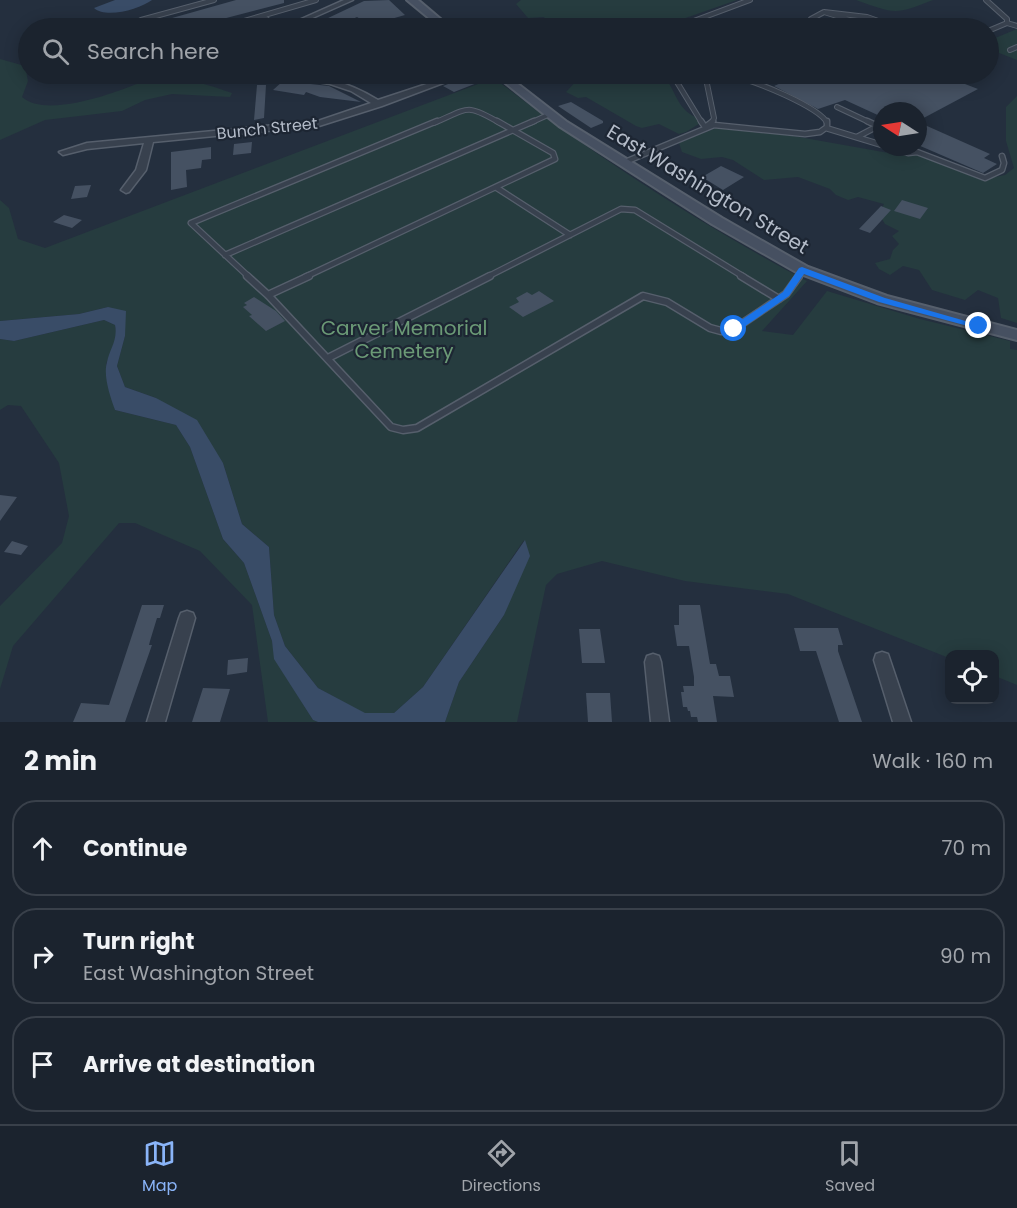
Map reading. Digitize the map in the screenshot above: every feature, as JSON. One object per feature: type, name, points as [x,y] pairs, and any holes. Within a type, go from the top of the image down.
[{"type":"main road","points":[[411,0],[431,18]]},
{"type":"main road","name":"East Washington Street","points":[[512,84],[550,114],[717,221],[802,270],[892,303],[1017,335]]},
{"type":"street","points":[[308,18],[350,0]]},
{"type":"street","points":[[343,84],[379,104]]},
{"type":"street","name":"Bunch Street","points":[[63,152],[87,146],[319,123],[436,84]]},
{"type":"street","points":[[126,190],[141,170],[149,140]]},
{"type":"street","points":[[156,722],[187,618]]},
{"type":"street","points":[[882,660],[902,722]]},
{"type":"street","points":[[653,662],[660,722]]},
{"type":"lane","points":[[148,18],[214,0]]},
{"type":"lane","points":[[255,18],[316,0]]},
{"type":"lane","points":[[702,18],[750,0]]},
{"type":"lane","points":[[986,0],[999,10],[1007,19],[1007,23]]},
{"type":"lane","points":[[824,12],[843,18]]},
{"type":"lane","points":[[813,18],[824,12],[870,18]]},
{"type":"lane","points":[[999,26],[1007,23],[1017,26]]},
{"type":"lane","points":[[1010,50],[1017,47]]},
{"type":"lane","points":[[679,84],[705,127]]},
{"type":"lane","points":[[625,162],[713,122],[707,84]]},
{"type":"lane","points":[[758,84],[820,114],[827,120],[826,128]]},
{"type":"lane","points":[[837,107],[878,126],[857,137]]},
{"type":"lane","points":[[268,295],[555,159],[553,153],[478,110],[463,109],[193,220],[192,225],[268,295],[391,427],[403,430],[417,428],[455,408],[643,296],[662,298],[705,327],[726,332],[786,294],[802,270]]},
{"type":"lane","points":[[225,255],[550,114]]},
{"type":"lane","points":[[705,127],[721,125],[805,134],[814,134],[826,128],[873,142]]},
{"type":"lane","points":[[927,156],[985,178],[1002,170],[1004,162],[1002,156]]},
{"type":"lane","points":[[497,188],[570,235]]},
{"type":"lane","points":[[328,358],[621,209],[635,210],[779,299]]},
{"type":"green space","points":[[521,0],[737,0],[686,18],[528,18],[516,4]]},
{"type":"green space","points":[[856,0],[933,0],[895,11]]},
{"type":"green space","points":[[1017,29],[1017,60],[999,53],[999,36]]},
{"type":"green space","points":[[0,59],[18,64],[18,84],[27,84],[22,97],[34,103],[49,105],[86,101],[136,84],[204,84],[232,93],[230,97],[172,94],[145,100],[122,111],[45,120],[0,140]]},
{"type":"green space","name":"Carver Memorial Cemetery","points":[[478,84],[502,84],[568,133],[646,186],[726,236],[807,281],[762,331],[793,335],[827,291],[920,319],[1010,341],[1010,349],[1017,350],[1017,685],[999,678],[999,650],[945,650],[945,656],[788,594],[685,581],[602,561],[557,574],[546,585],[517,722],[445,722],[459,682],[504,615],[524,540],[423,687],[394,713],[365,714],[318,688],[285,646],[274,615],[269,547],[242,524],[223,463],[156,398],[125,387],[117,366],[125,336],[108,307],[79,314],[0,321],[0,200],[9,208],[18,239],[45,248]]},
{"type":"green space","points":[[573,84],[670,84],[683,108],[705,120],[679,134],[659,124],[642,128],[586,97],[578,98],[566,92]]},
{"type":"green space","points":[[1017,96],[1017,323],[1001,318],[998,298],[978,290],[965,300],[932,290],[919,270],[903,266],[890,275],[879,269],[875,263],[890,259],[893,250],[899,244],[892,236],[899,231],[885,224],[879,214],[884,204],[858,197],[848,200],[836,195],[830,189],[798,177],[764,180],[733,160],[722,157],[701,159],[682,152],[679,143],[716,128],[782,134],[873,150],[873,156],[927,155],[979,176],[995,177],[1005,175],[1014,168],[1006,141],[1006,107]]},
{"type":"green space","points":[[104,320],[115,325],[117,336],[106,364],[115,410],[176,425],[190,447],[223,539],[244,563],[272,641],[275,659],[313,720],[318,722],[268,722],[252,605],[200,551],[135,523],[119,523],[13,646],[0,689],[0,606],[62,543],[69,516],[59,463],[21,406],[8,405],[0,410],[0,339],[14,341]]},
{"type":"water","points":[[115,0],[152,0],[140,7],[123,12],[106,13],[94,8]]},
{"type":"water","points":[[108,307],[126,311],[125,336],[117,366],[125,387],[156,398],[197,420],[223,463],[242,524],[269,547],[274,615],[285,646],[318,688],[365,713],[394,713],[423,687],[525,540],[530,556],[504,615],[459,682],[445,722],[318,722],[313,720],[274,659],[272,641],[244,563],[223,539],[190,447],[176,425],[115,410],[108,386],[106,368],[115,335],[115,325],[104,320],[14,341],[0,339],[0,321],[79,314]]},
{"type":"building","points":[[236,0],[284,0],[284,3],[226,18],[172,18]]},
{"type":"building","points":[[389,0],[405,15],[394,18],[328,18],[364,1]]},
{"type":"building","points":[[280,84],[329,86],[361,102],[320,97],[306,92],[304,95],[273,90]]},
{"type":"building","points":[[448,84],[474,84],[454,92],[443,86]]},
{"type":"building","points":[[779,84],[965,84],[978,89],[927,116],[927,102],[873,102],[873,113],[845,100],[818,109],[774,86]]},
{"type":"building","points":[[257,85],[266,85],[264,118],[254,120]]},
{"type":"building","points":[[571,102],[603,123],[591,128],[558,106]]},
{"type":"building","points":[[927,126],[990,154],[984,158],[997,164],[983,173],[927,149]]},
{"type":"building","points":[[252,142],[251,153],[233,155],[234,144]]},
{"type":"building","points":[[211,147],[211,159],[202,160],[201,168],[186,170],[187,187],[171,190],[171,152]]},
{"type":"building","points":[[721,166],[744,177],[723,190],[702,177]]},
{"type":"building","points":[[91,185],[87,197],[71,199],[75,186]]},
{"type":"building","points":[[902,200],[928,208],[920,219],[894,211]]},
{"type":"building","points":[[881,206],[891,210],[870,233],[859,229]]},
{"type":"building","points":[[64,215],[82,220],[72,228],[53,222]]},
{"type":"building","points":[[539,291],[554,301],[523,317],[509,307],[519,302],[516,298],[527,292],[532,295]]},
{"type":"building","name":"Carver Memorial Cemetery","points":[[254,297],[276,311],[285,321],[266,331],[249,316],[252,315],[243,307],[247,305],[244,303]]},
{"type":"building","points":[[0,495],[17,497],[0,521]]},
{"type":"building","points":[[12,541],[28,546],[21,555],[4,552]]},
{"type":"building","points":[[142,605],[164,605],[160,618],[157,618],[149,645],[152,645],[125,722],[73,722],[81,703],[109,705]]},
{"type":"building","points":[[679,605],[700,605],[710,664],[716,664],[719,676],[730,676],[734,697],[713,696],[717,722],[698,722],[697,717],[691,717],[687,707],[683,707],[681,692],[684,692],[683,686],[694,686],[694,677],[689,646],[677,646],[674,625],[679,625]]},
{"type":"building","points":[[794,628],[838,628],[843,645],[838,645],[838,651],[862,722],[839,722],[816,651],[800,651]]},
{"type":"building","points":[[579,629],[600,629],[605,663],[582,663]]},
{"type":"building","points":[[248,658],[247,672],[227,675],[228,660]]},
{"type":"building","points":[[203,688],[230,689],[220,722],[192,722]]},
{"type":"building","points":[[586,693],[610,693],[612,722],[588,722]]},
{"type":"route","points":[[734,329],[786,294],[802,270],[882,300],[979,326]]}]
